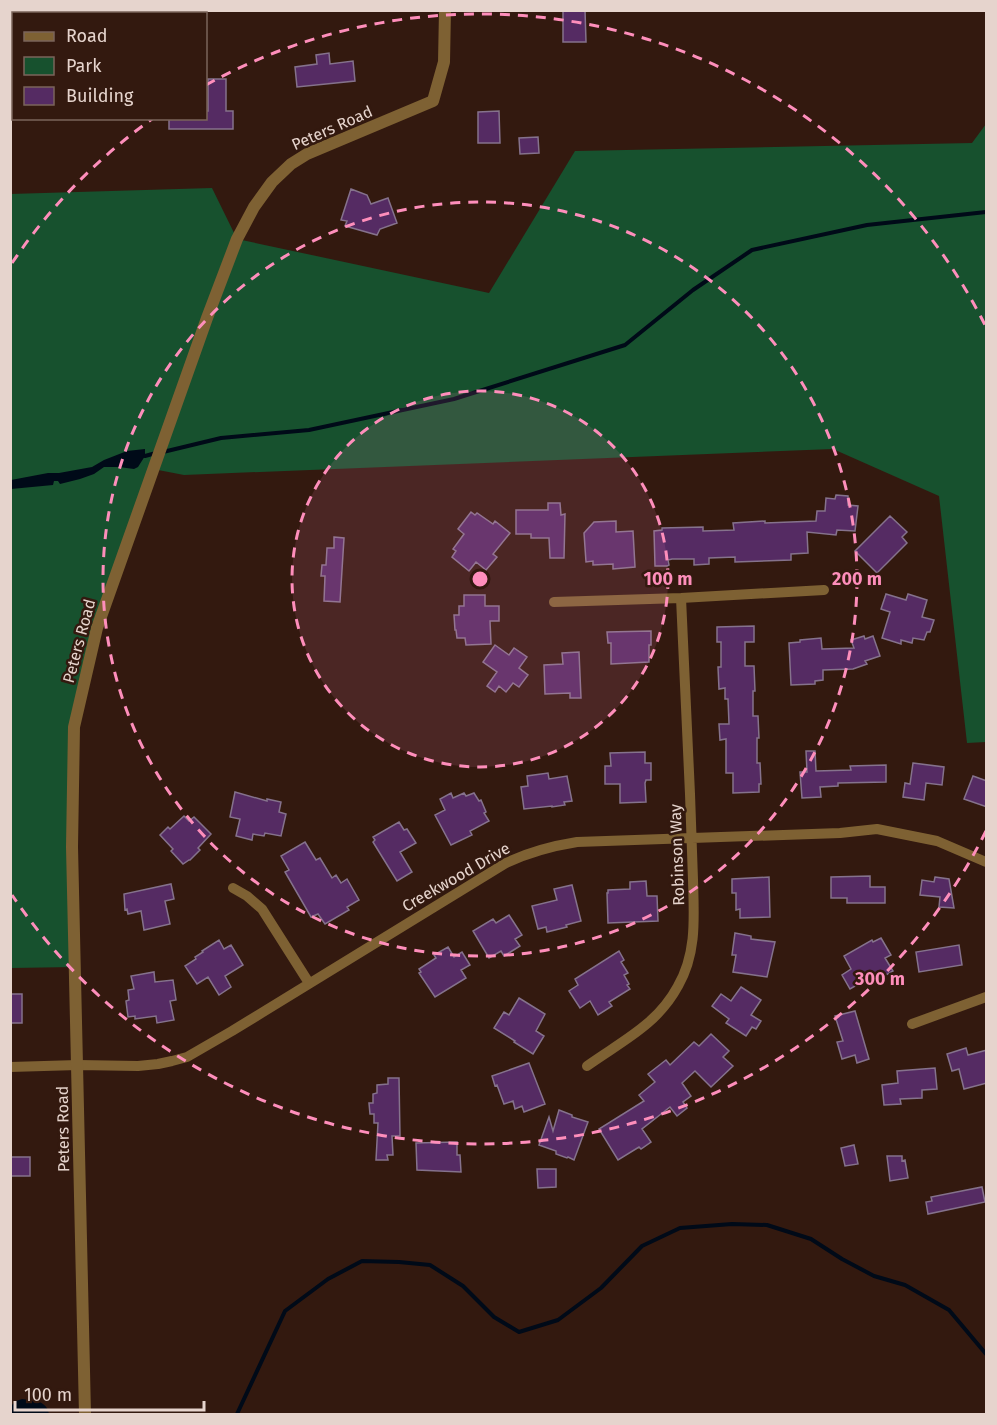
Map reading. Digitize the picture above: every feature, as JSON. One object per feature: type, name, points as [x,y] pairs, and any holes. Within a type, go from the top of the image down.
[{"type":"street","name":"Peters Road","points":[[85,1414],[72,847],[74,727],[97,628],[207,318],[237,239],[254,207],[272,182],[291,164],[308,154],[433,102],[444,62],[446,10]]},
{"type":"street","points":[[554,602],[824,590]]},
{"type":"street","name":"Robinson Way","points":[[587,1066],[642,1029],[665,1008],[679,986],[692,951],[694,932],[692,839],[681,598]]},
{"type":"street","name":"Creekwood Drive","points":[[10,1067],[138,1066],[172,1062],[187,1057],[506,863],[554,846],[577,842],[877,830],[937,841],[987,862]]},
{"type":"street","points":[[233,888],[262,909],[309,983]]},
{"type":"street","points":[[912,1024],[987,997]]},
{"type":"green space","points":[[986,124],[986,742],[967,743],[939,496],[833,449],[184,475],[153,469],[97,628],[74,727],[75,967],[11,968],[10,194],[212,188],[237,239],[489,293],[575,151],[972,143]]},
{"type":"water","points":[[145,449],[145,456],[134,469],[104,467],[94,474],[60,484],[54,481],[53,485],[11,489],[11,480],[92,467],[127,451]]},
{"type":"water","points":[[22,1399],[43,1404],[49,1414],[11,1414],[11,1406]]},
{"type":"building","points":[[563,10],[585,10],[586,42],[563,42]]},
{"type":"building","points":[[329,53],[330,64],[353,61],[355,81],[297,87],[295,67],[317,64],[316,55]]},
{"type":"building","points":[[208,79],[226,79],[226,111],[233,111],[233,129],[169,129],[169,120],[207,120]]},
{"type":"building","points":[[499,111],[500,143],[478,143],[478,112]]},
{"type":"building","points":[[538,137],[539,153],[520,154],[519,138]]},
{"type":"building","points":[[351,189],[367,195],[371,204],[388,198],[397,223],[380,229],[377,235],[345,226],[347,221],[341,220]]},
{"type":"building","points":[[836,495],[848,496],[848,505],[858,506],[855,531],[837,530],[836,535],[807,532],[808,553],[791,554],[791,560],[735,562],[735,557],[709,558],[709,564],[694,565],[694,559],[672,559],[668,560],[669,565],[667,566],[655,566],[654,531],[662,530],[662,528],[703,527],[703,531],[734,530],[733,523],[816,521],[817,511],[825,511],[826,498],[835,499]]},
{"type":"building","points":[[548,503],[560,503],[561,515],[565,514],[564,558],[550,558],[549,538],[531,538],[531,534],[516,534],[516,510],[548,510]]},
{"type":"building","points":[[471,512],[475,515],[477,513],[493,524],[495,521],[510,533],[493,554],[497,557],[486,570],[476,562],[469,571],[452,557],[456,551],[453,549],[464,534],[458,529]]},
{"type":"building","points":[[890,516],[907,532],[902,537],[907,543],[877,573],[855,551]]},
{"type":"building","points":[[616,521],[616,532],[633,531],[635,567],[613,569],[613,564],[593,565],[593,561],[586,562],[584,533],[594,522]]},
{"type":"building","points":[[334,537],[344,538],[340,602],[324,601],[325,576],[321,576],[322,565],[326,565],[327,548],[334,548]]},
{"type":"building","points":[[886,594],[906,600],[908,594],[927,600],[922,617],[934,620],[924,640],[913,638],[912,643],[901,640],[901,644],[882,638],[890,612],[881,609]]},
{"type":"building","points":[[464,595],[485,595],[485,606],[499,606],[499,621],[490,621],[491,644],[466,645],[465,638],[457,638],[454,615],[459,615],[459,606],[464,606]]},
{"type":"building","points":[[754,626],[754,642],[745,642],[745,666],[754,666],[753,716],[758,716],[757,763],[760,763],[761,784],[759,784],[759,792],[733,793],[733,773],[726,773],[726,739],[720,740],[719,724],[729,724],[725,688],[719,689],[718,667],[721,667],[721,642],[717,642],[717,627]]},
{"type":"building","points":[[651,631],[649,662],[611,664],[611,643],[608,643],[607,632]]},
{"type":"building","points":[[864,636],[865,639],[873,636],[880,656],[865,661],[867,664],[853,669],[823,670],[823,680],[815,681],[815,684],[791,685],[789,643],[821,638],[822,649],[854,648],[851,640]]},
{"type":"building","points":[[495,645],[509,655],[514,648],[527,657],[519,668],[528,675],[519,687],[513,683],[506,692],[499,686],[495,692],[487,686],[497,672],[483,662]]},
{"type":"building","points":[[579,652],[581,698],[570,698],[570,693],[545,694],[544,665],[563,664],[562,653]]},
{"type":"building","points":[[806,751],[815,751],[816,771],[851,770],[850,766],[886,765],[886,782],[838,783],[838,786],[820,787],[821,797],[802,798],[800,772],[807,772]]},
{"type":"building","points":[[645,752],[645,763],[651,763],[651,780],[646,780],[645,783],[646,802],[620,803],[620,784],[605,784],[605,766],[611,766],[610,753]]},
{"type":"building","points":[[913,763],[944,767],[942,785],[926,783],[924,800],[903,797],[905,783],[910,784]]},
{"type":"building","points":[[548,773],[549,779],[567,776],[572,801],[564,802],[565,805],[524,809],[521,787],[528,786],[527,776]]},
{"type":"building","points":[[973,776],[987,781],[987,807],[964,799]]},
{"type":"building","points":[[235,792],[267,801],[267,799],[281,802],[279,812],[286,814],[281,836],[265,833],[264,836],[253,834],[252,840],[236,836],[240,819],[230,817]]},
{"type":"building","points":[[451,793],[453,798],[464,793],[466,796],[474,793],[479,801],[481,800],[486,812],[484,813],[489,821],[470,831],[472,835],[451,845],[435,815],[445,810],[440,799]]},
{"type":"building","points":[[184,816],[189,821],[194,817],[211,834],[198,848],[200,850],[183,864],[160,835]]},
{"type":"building","points":[[399,822],[404,830],[407,829],[416,843],[400,852],[412,872],[397,881],[373,842],[375,840],[373,837]]},
{"type":"building","points":[[305,842],[316,860],[320,858],[332,878],[336,875],[341,883],[347,879],[359,900],[347,907],[349,910],[325,924],[318,914],[311,917],[285,872],[289,870],[281,856]]},
{"type":"building","points":[[870,876],[870,887],[885,887],[885,903],[847,903],[847,898],[831,898],[831,877]]},
{"type":"building","points":[[769,877],[770,917],[740,918],[740,909],[736,910],[736,893],[732,893],[732,879]]},
{"type":"building","points":[[935,877],[949,879],[954,908],[939,907],[940,897],[920,895],[922,880],[934,882]]},
{"type":"building","points":[[646,881],[647,896],[657,896],[658,921],[608,923],[608,890],[630,889],[630,882]]},
{"type":"building","points":[[171,884],[174,899],[165,901],[170,924],[144,930],[141,911],[128,914],[127,909],[125,910],[124,894]]},
{"type":"building","points":[[572,885],[581,921],[547,932],[546,927],[538,929],[532,906],[557,900],[554,889]]},
{"type":"building","points":[[509,915],[522,935],[515,939],[520,946],[504,956],[501,951],[489,958],[473,931],[493,919],[496,923]]},
{"type":"building","points":[[735,933],[751,936],[751,939],[775,942],[767,977],[733,972],[736,955],[732,955]]},
{"type":"building","points":[[881,938],[891,955],[885,958],[893,971],[879,979],[876,974],[850,989],[842,975],[851,969],[844,956],[872,940],[873,942]]},
{"type":"building","points":[[219,940],[224,949],[231,945],[243,965],[225,976],[231,987],[219,995],[208,977],[197,984],[185,966]]},
{"type":"building","points":[[959,945],[962,965],[919,972],[916,952]]},
{"type":"building","points":[[448,947],[454,957],[462,952],[470,965],[461,970],[466,978],[435,997],[419,973],[421,972],[419,969],[436,958],[434,955]]},
{"type":"building","points":[[619,951],[624,960],[621,962],[628,973],[624,975],[630,989],[609,1002],[612,1006],[598,1015],[590,1001],[580,1008],[569,991],[578,985],[575,979]]},
{"type":"building","points":[[154,972],[155,982],[173,980],[176,1000],[170,1001],[174,1020],[157,1023],[156,1016],[135,1019],[135,1016],[128,1017],[126,1001],[129,1000],[128,990],[134,989],[131,976]]},
{"type":"building","points":[[741,987],[761,1000],[751,1015],[761,1021],[756,1029],[752,1027],[746,1036],[726,1023],[729,1019],[712,1006],[721,994],[731,1001]]},
{"type":"building","points":[[10,994],[22,994],[22,1023],[10,1023]]},
{"type":"building","points":[[519,998],[545,1014],[536,1031],[544,1036],[533,1054],[494,1028],[504,1012],[509,1015]]},
{"type":"building","points":[[855,1011],[869,1059],[857,1063],[855,1055],[842,1059],[837,1042],[843,1041],[835,1016]]},
{"type":"building","points":[[711,1034],[729,1051],[723,1057],[733,1066],[711,1087],[695,1071],[682,1083],[691,1096],[683,1102],[687,1108],[677,1116],[670,1107],[642,1129],[651,1142],[618,1160],[599,1129],[644,1101],[639,1095],[655,1082],[648,1074],[666,1060],[670,1065],[694,1042],[699,1046]]},
{"type":"building","points":[[966,1048],[968,1055],[987,1050],[987,1083],[964,1089],[959,1069],[952,1071],[947,1054]]},
{"type":"building","points":[[529,1063],[545,1104],[524,1112],[522,1106],[515,1109],[513,1101],[504,1104],[492,1076]]},
{"type":"building","points":[[935,1068],[937,1089],[922,1090],[922,1098],[900,1099],[901,1104],[884,1105],[882,1085],[898,1083],[897,1071]]},
{"type":"building","points":[[388,1078],[399,1078],[400,1136],[392,1136],[393,1155],[387,1155],[388,1160],[376,1160],[378,1123],[374,1123],[374,1114],[370,1114],[369,1103],[373,1103],[373,1094],[377,1093],[377,1085],[388,1084]]},
{"type":"building","points":[[559,1110],[588,1122],[574,1160],[539,1145],[549,1117],[553,1131]]},
{"type":"building","points":[[457,1142],[461,1172],[417,1170],[416,1143]]},
{"type":"building","points":[[854,1145],[858,1164],[845,1166],[841,1148]]},
{"type":"building","points":[[887,1156],[902,1156],[902,1161],[905,1160],[908,1178],[890,1181]]},
{"type":"building","points":[[10,1157],[30,1157],[30,1176],[10,1176]]},
{"type":"building","points":[[537,1169],[556,1169],[556,1187],[538,1188]]},
{"type":"building","points":[[982,1187],[985,1202],[928,1214],[926,1202],[932,1201],[931,1197]]},
{"type":"waterway","points":[[163,452],[221,438],[309,430],[454,399],[625,345],[693,290],[752,250],[867,225],[986,212]]},
{"type":"waterway","points":[[145,456],[156,453]]},
{"type":"waterway","points":[[237,1414],[285,1311],[328,1279],[362,1261],[430,1265],[463,1286],[494,1317],[519,1332],[558,1320],[601,1288],[642,1246],[680,1228],[732,1224],[767,1225],[811,1239],[874,1276],[905,1285],[949,1310],[986,1354]]}]
